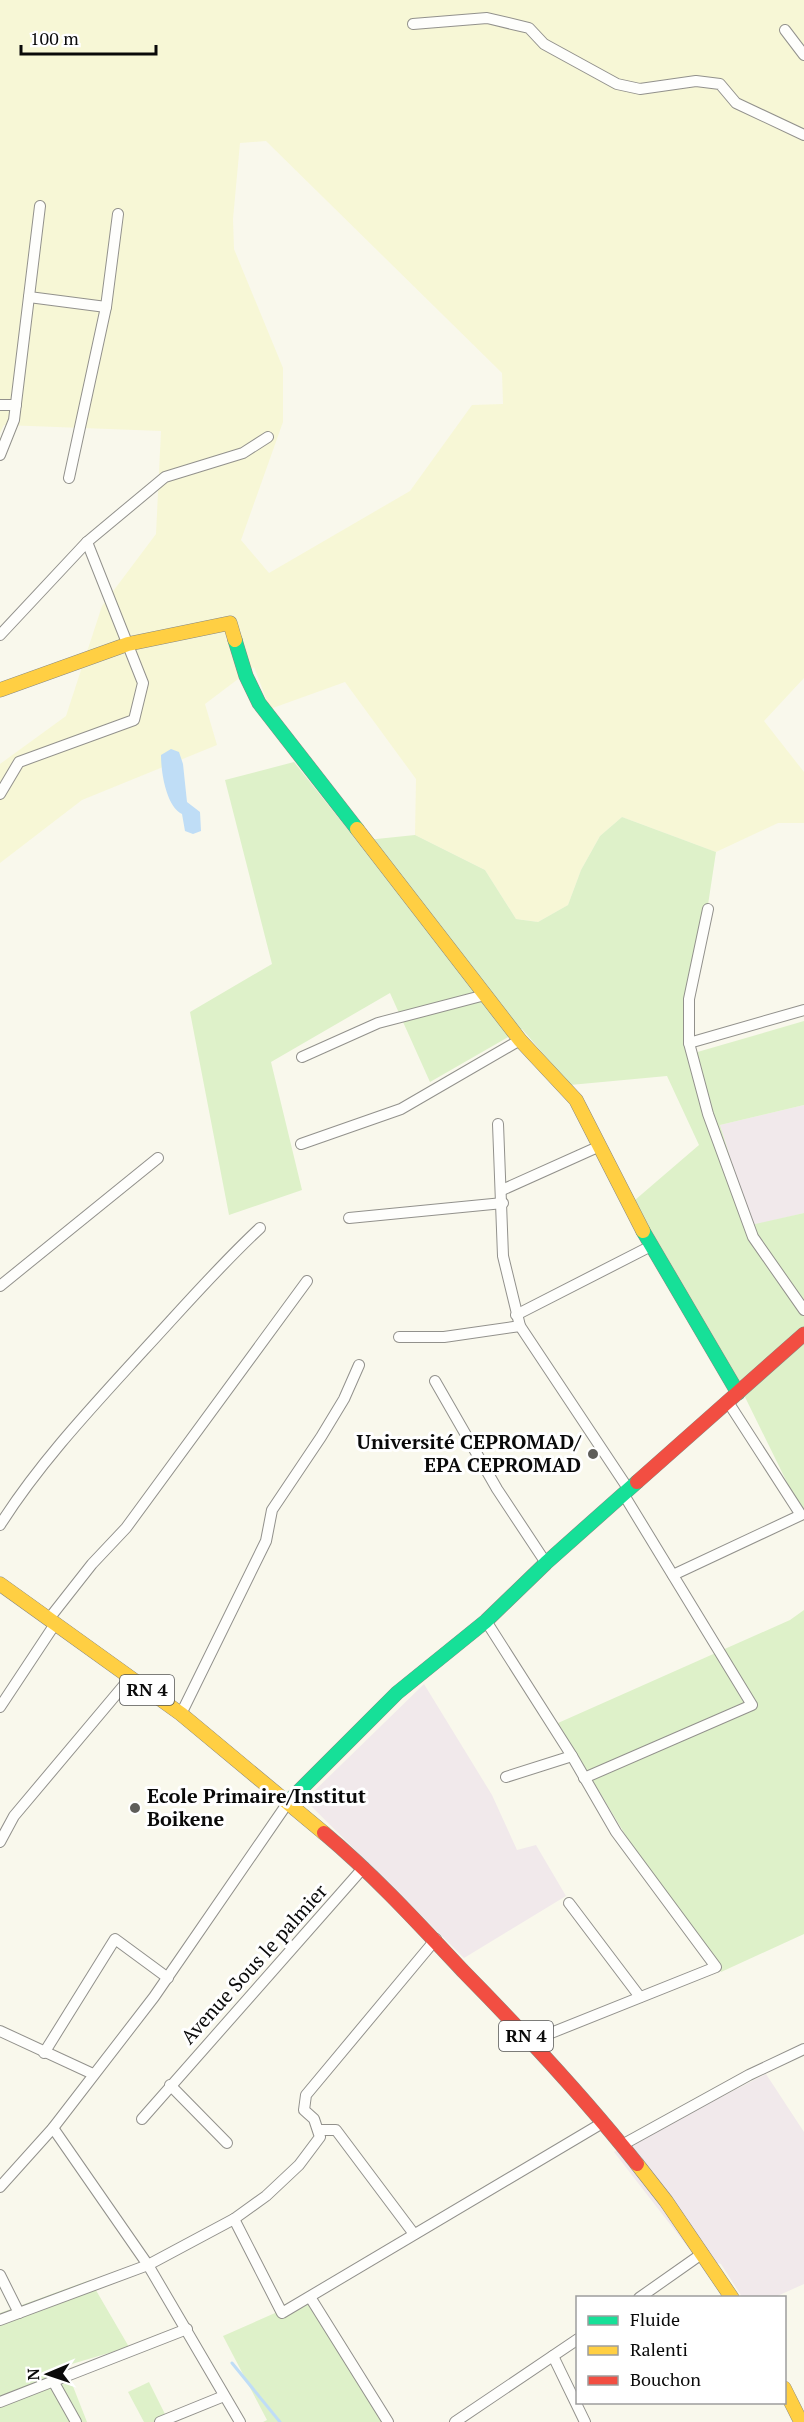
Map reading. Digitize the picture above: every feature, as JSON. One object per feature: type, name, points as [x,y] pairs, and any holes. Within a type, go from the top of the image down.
[{"type":"main road","points":[[0,690],[128,644],[230,623],[246,676],[260,703],[519,1040],[576,1101],[733,1398]]},
{"type":"main road","points":[[289,1802],[397,1693],[486,1621],[546,1563],[804,1334]]},
{"type":"main road","name":"RN 4","points":[[0,1584],[181,1714],[364,1867],[436,1939],[604,2122],[703,2253],[731,2296]]},
{"type":"main road","points":[[786,2390],[799,2401],[798,2421]]},
{"type":"street","points":[[413,24],[487,18],[529,28],[544,45],[617,84],[640,89],[696,81],[720,84],[736,103],[804,135]]},
{"type":"street","points":[[785,30],[804,55]]},
{"type":"street","points":[[0,455],[14,420],[40,206]]},
{"type":"street","points":[[69,478],[106,307],[118,214]]},
{"type":"street","points":[[29,297],[106,307]]},
{"type":"street","points":[[0,405],[16,405]]},
{"type":"street","points":[[0,635],[87,542],[165,477],[243,453],[268,436]]},
{"type":"street","points":[[0,794],[19,762],[134,720],[143,683],[87,542]]},
{"type":"street","points":[[708,909],[689,999],[688,1043],[708,1114],[753,1237],[804,1310]]},
{"type":"street","points":[[302,1057],[378,1023],[485,995]]},
{"type":"street","points":[[688,1043],[804,1010]]},
{"type":"street","points":[[301,1144],[401,1109],[519,1040]]},
{"type":"street","points":[[498,1124],[503,1203],[503,1257],[518,1321],[626,1493],[752,1705],[584,1778]]},
{"type":"street","points":[[502,1190],[600,1146]]},
{"type":"street","points":[[0,1286],[158,1158]]},
{"type":"street","points":[[349,1218],[503,1203]]},
{"type":"street","points":[[0,1525],[20,1494],[107,1391],[221,1264],[260,1228]]},
{"type":"street","points":[[399,1336],[444,1337],[518,1321],[651,1246]]},
{"type":"street","points":[[0,1707],[52,1622],[126,1528],[307,1281]]},
{"type":"street","points":[[181,1714],[266,1541],[273,1510],[344,1399],[359,1365]]},
{"type":"street","points":[[435,1381],[497,1489],[546,1563]]},
{"type":"street","points":[[673,1575],[801,1515],[733,1398]]},
{"type":"street","points":[[486,1621],[572,1756],[616,1832],[716,1967],[531,2041]]},
{"type":"street","points":[[0,1842],[14,1816],[130,1678]]},
{"type":"street","points":[[506,1777],[572,1756]]},
{"type":"street","points":[[0,2187],[5,2173],[53,2128],[168,1978],[289,1802]]},
{"type":"street","name":"Avenue Sous le palmier","points":[[142,2119],[364,1867]]},
{"type":"street","points":[[569,1903],[640,1997]]},
{"type":"street","points":[[44,2053],[115,1939],[168,1978]]},
{"type":"street","points":[[0,2320],[148,2265],[234,2219],[266,2196],[299,2165],[320,2137],[314,2119],[304,2110],[306,2096],[436,1939]]},
{"type":"street","points":[[0,2031],[93,2074]]},
{"type":"street","points":[[622,2145],[749,2074],[804,2049]]},
{"type":"street","points":[[170,2085],[227,2143]]},
{"type":"street","points":[[234,2219],[282,2313],[604,2122]]},
{"type":"street","points":[[53,2128],[148,2265],[240,2422]]},
{"type":"street","points":[[319,2130],[336,2130],[414,2234]]},
{"type":"street","points":[[642,2296],[703,2253]]},
{"type":"street","points":[[0,2275],[19,2313]]},
{"type":"street","points":[[310,2296],[388,2422]]},
{"type":"street","points":[[0,2402],[187,2329]]},
{"type":"street","points":[[456,2422],[576,2340]]},
{"type":"street","points":[[553,2356],[576,2403]]},
{"type":"street","points":[[53,2381],[76,2422]]},
{"type":"street","points":[[160,2422],[224,2396]]},
{"type":"street","points":[[576,2404],[585,2422]]},
{"type":"shaded area","points":[[804,1105],[804,1213],[751,1226],[720,1125]]},
{"type":"shaded area","points":[[424,1684],[492,1795],[517,1850],[536,1845],[566,1896],[464,1958],[305,1800]]},
{"type":"shaded area","points":[[766,2074],[804,2132],[804,2284],[777,2296],[741,2296],[721,2264],[694,2255],[614,2152]]},
{"type":"green space","points":[[0,0],[804,0],[804,678],[764,721],[804,772],[804,823],[778,823],[716,852],[622,817],[600,836],[581,870],[568,905],[538,922],[516,919],[485,870],[415,835],[416,779],[345,682],[270,709],[254,667],[205,704],[217,745],[82,800],[0,863],[0,764],[66,716],[102,606],[156,534],[161,431],[4,425],[0,433]],"holes":[[[266,141],[502,373],[503,404],[472,405],[410,491],[269,573],[241,540],[283,422],[283,368],[234,249],[233,219],[240,143]]]},
{"type":"green space","points":[[294,762],[357,841],[415,835],[485,870],[516,919],[538,922],[568,905],[581,870],[600,836],[622,817],[716,852],[694,997],[694,1053],[804,1021],[804,1105],[720,1125],[751,1225],[804,1213],[804,1517],[744,1395],[665,1259],[635,1200],[699,1145],[667,1076],[570,1085],[522,1029],[430,1082],[390,993],[271,1062],[302,1190],[229,1215],[190,1012],[272,964],[225,780]]},
{"type":"green space","points":[[804,1610],[804,1934],[721,1972],[626,1836],[558,1723],[790,1620]]},
{"type":"green space","points":[[90,2280],[129,2347],[65,2366],[87,2422],[0,2422],[0,2313]]},
{"type":"green space","points":[[307,2299],[383,2422],[263,2422],[267,2420],[223,2336]]},
{"type":"green space","points":[[149,2382],[169,2422],[144,2422],[128,2392]]},
{"type":"water","points":[[171,749],[179,752],[183,764],[187,802],[200,812],[201,831],[193,834],[185,831],[182,814],[168,796],[161,755]]},
{"type":"waterway","points":[[232,2363],[280,2422]]},
{"type":"traffic: fast","points":[[235,640],[246,676],[259,703],[357,829]]},
{"type":"traffic: fast","points":[[643,1231],[738,1393]]},
{"type":"traffic: fast","points":[[289,1801],[397,1693],[486,1621],[546,1563],[637,1482]]},
{"type":"traffic: slow","points":[[0,690],[128,644],[230,623],[235,640]]},
{"type":"traffic: slow","points":[[357,829],[520,1040],[576,1100],[643,1231]]},
{"type":"traffic: slow","points":[[0,1584],[181,1714],[324,1833]]},
{"type":"traffic: slow","points":[[637,2164],[666,2201],[731,2296]]},
{"type":"traffic: slow","points":[[786,2392],[801,2422]]},
{"type":"traffic: jam","points":[[637,1482],[804,1334]]},
{"type":"traffic: jam","points":[[324,1833],[395,1900],[508,2018],[574,2089],[637,2164]]},
{"type":"place","name":"Université CEPROMAD/ EPA CEPROMAD","points":[[593,1454]]},
{"type":"place","name":"Ecole Primaire/Institut Boikene","points":[[135,1808]]}]
